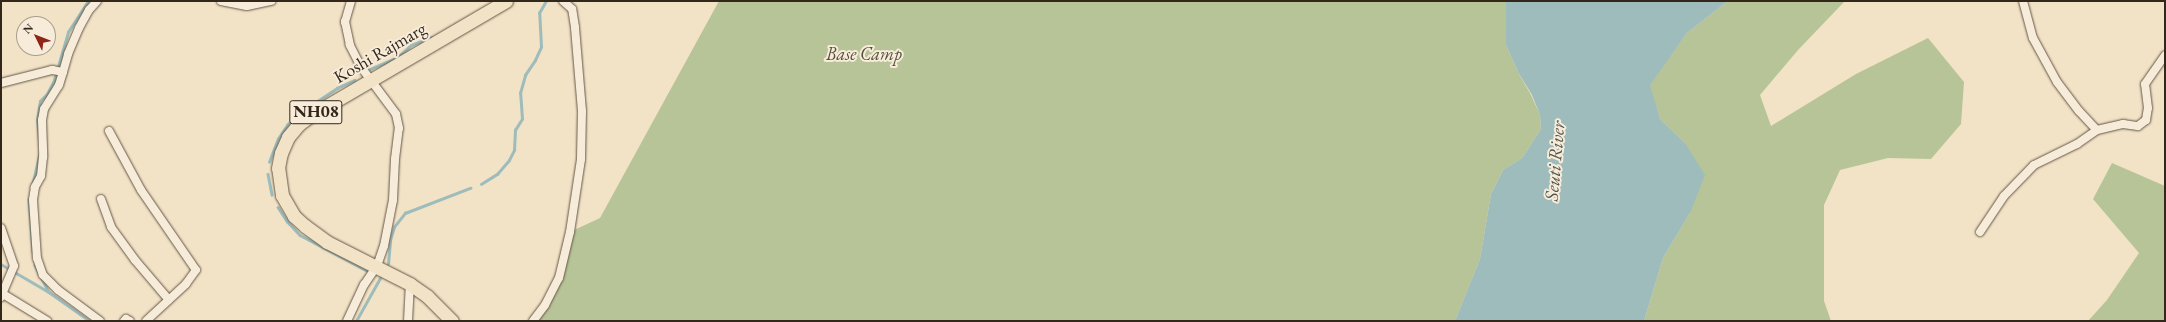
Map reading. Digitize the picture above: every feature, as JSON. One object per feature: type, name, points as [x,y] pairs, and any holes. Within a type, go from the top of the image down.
[{"type":"main road","name":"Koshi Rajmarg","points":[[452,321],[437,305],[410,284],[327,242],[305,226],[287,205],[279,182],[281,153],[288,137],[299,124],[370,80],[506,1]]},
{"type":"street","points":[[97,1],[89,10],[79,28],[68,54],[58,71],[59,85],[44,109],[42,120],[43,157],[40,176],[35,187],[33,200],[37,258],[43,275],[58,290],[100,321]]},
{"type":"street","points":[[221,1],[247,6],[271,1]]},
{"type":"street","points":[[347,321],[364,285],[377,266],[384,246],[393,200],[395,159],[399,128],[396,114],[370,80],[350,45],[345,22],[351,1]]},
{"type":"street","points":[[533,321],[545,305],[558,278],[570,232],[581,159],[582,111],[575,27],[572,9],[563,1]]},
{"type":"street","points":[[2022,1],[2033,38],[2057,82],[2097,130]]},
{"type":"street","points":[[1980,232],[2004,196],[2034,164],[2077,144],[2097,130],[2123,124],[2138,126],[2146,120],[2148,108],[2145,84],[2165,55]]},
{"type":"street","points":[[1,83],[58,71]]},
{"type":"street","points":[[110,131],[141,190],[196,270],[186,284],[146,321]]},
{"type":"street","points":[[101,199],[111,227],[169,300]]},
{"type":"street","points":[[1,228],[14,266],[2,296],[47,321]]},
{"type":"street","points":[[408,321],[410,284]]},
{"type":"street","points":[[124,321],[126,319],[130,321]]},
{"type":"green space","name":"Base Camp","points":[[719,1],[1506,1],[1506,45],[1540,115],[1541,129],[1522,158],[1503,170],[1491,194],[1480,259],[1455,321],[533,321],[559,278],[570,232],[600,218]]},
{"type":"green space","points":[[1728,1],[1845,1],[1798,50],[1760,95],[1771,126],[1856,74],[1928,38],[1964,82],[1961,124],[1931,159],[1888,158],[1840,170],[1824,205],[1824,301],[1831,321],[1644,321],[1663,258],[1690,213],[1685,143],[1660,119],[1649,85],[1687,33]]},
{"type":"green space","points":[[2112,163],[2165,186],[2165,321],[2088,321],[2107,300],[2139,253],[2093,199]]},
{"type":"water","name":"Seuti River","points":[[1506,1],[1728,1],[1687,33],[1650,85],[1660,119],[1685,143],[1705,175],[1690,213],[1663,258],[1644,321],[1455,321],[1480,259],[1491,194],[1503,170],[1522,158],[1541,129],[1540,115],[1532,95],[1518,72],[1506,45]]},
{"type":"waterway","points":[[39,140],[37,120],[40,101],[47,94],[54,80],[68,32],[88,1]]},
{"type":"waterway","points":[[481,184],[497,174],[509,160],[514,150],[515,130],[522,119],[520,93],[525,75],[535,60],[541,47],[539,13],[546,1]]},
{"type":"waterway","points":[[370,69],[398,57],[411,45],[432,37]]},
{"type":"waterway","points":[[269,162],[278,139],[287,125],[299,113],[337,88],[354,80]]},
{"type":"waterway","points":[[32,186],[39,156]]},
{"type":"waterway","points":[[268,174],[272,195]]},
{"type":"waterway","points":[[388,264],[390,240],[394,227],[405,213],[470,188]]},
{"type":"waterway","points":[[29,199],[33,252]]},
{"type":"waterway","points":[[278,207],[287,221],[300,235],[366,270]]},
{"type":"waterway","points":[[1,264],[49,292],[90,321]]},
{"type":"waterway","points":[[35,265],[49,292]]},
{"type":"waterway","points":[[356,321],[380,278]]}]
